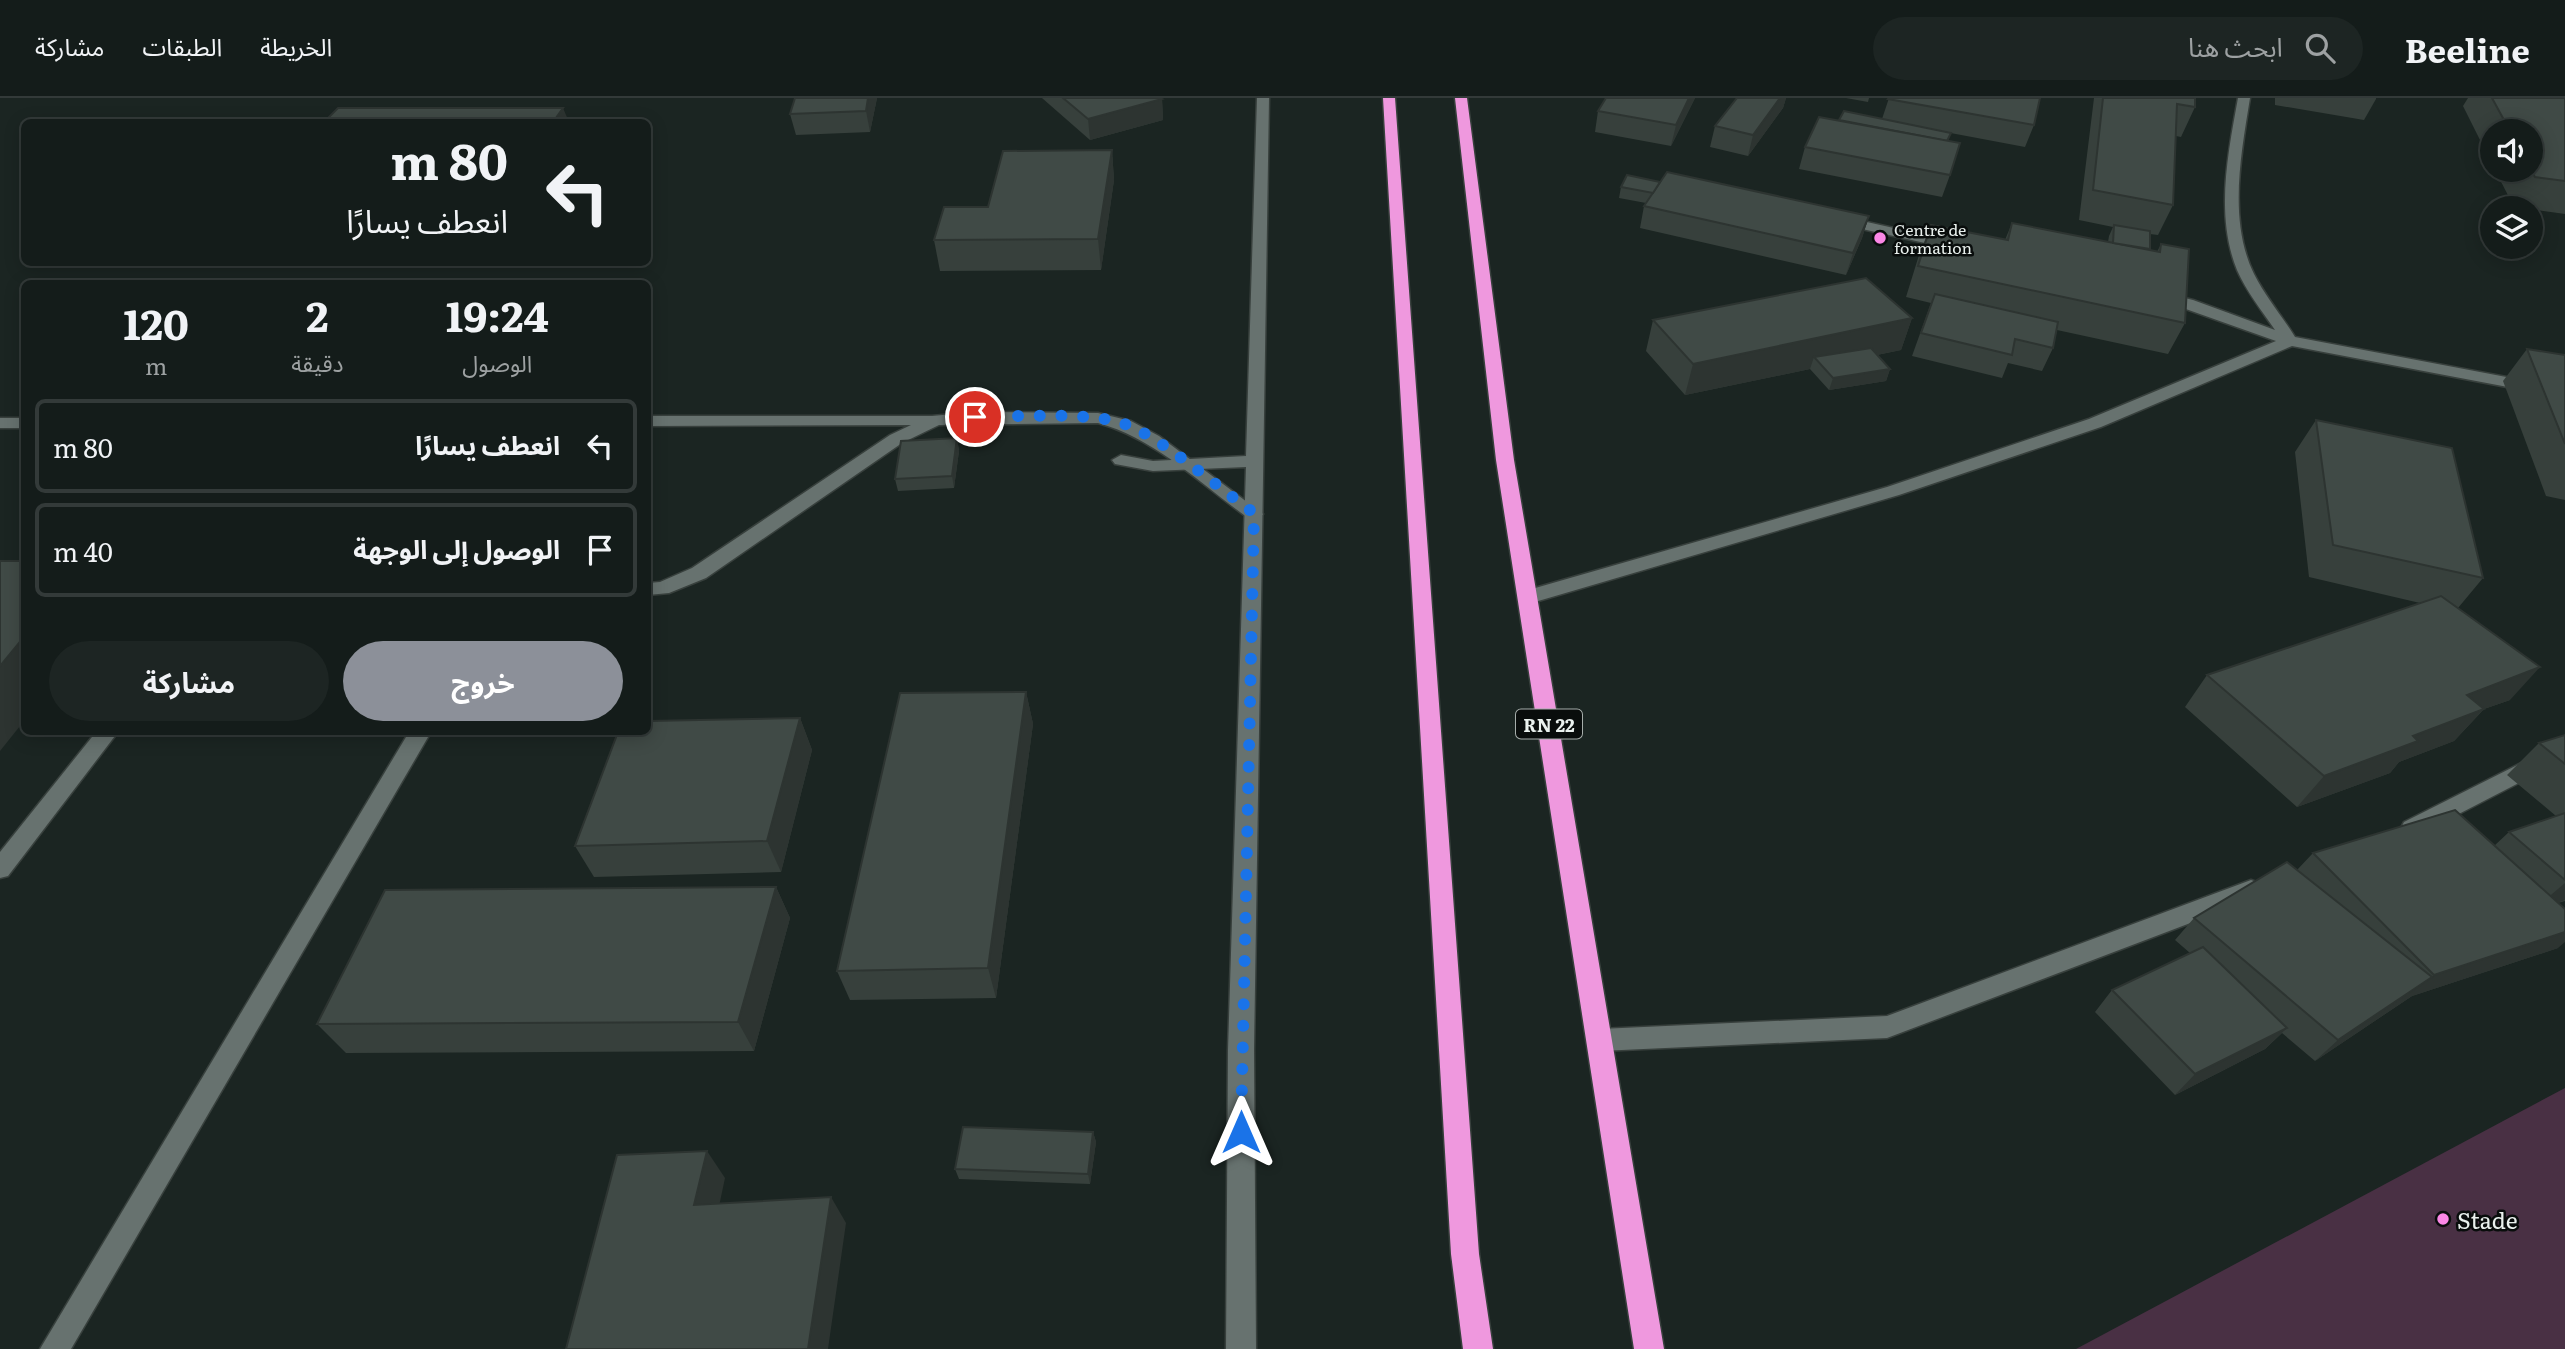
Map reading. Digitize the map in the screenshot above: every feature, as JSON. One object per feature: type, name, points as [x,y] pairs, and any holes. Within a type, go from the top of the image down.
[{"type":"highway","points":[[1389,98],[1465,1254],[1478,1349]]},
{"type":"highway","name":"RN 22","points":[[1461,98],[1505,460],[1649,1349]]},
{"type":"street","points":[[1241,1349],[1241,1050],[1263,98]]},
{"type":"street","points":[[2244,98],[2232,162],[2234,223],[2245,271],[2290,341]]},
{"type":"street","points":[[1825,217],[1972,250]]},
{"type":"street","points":[[2150,295],[2188,303],[2290,341],[2565,393]]},
{"type":"street","points":[[1528,597],[1931,478],[2095,423],[2290,341]]},
{"type":"street","points":[[651,421],[1098,418],[1125,425],[1186,464],[1254,513]]},
{"type":"street","points":[[651,589],[662,588],[699,573],[896,439],[936,420]]},
{"type":"street","points":[[0,423],[21,423]]},
{"type":"street","points":[[1121,460],[1153,466],[1255,461]]},
{"type":"street","points":[[0,869],[105,735]]},
{"type":"street","points":[[55,1349],[418,735]]},
{"type":"street","points":[[2395,836],[2565,749]]},
{"type":"street","points":[[1600,1041],[1887,1027],[2278,880]]},
{"type":"shaded area","name":"Stade","points":[[2565,1088],[2565,1349],[2076,1349]]},
{"type":"building","points":[[795,98],[868,98],[866,111],[790,114]]},
{"type":"building","points":[[1063,98],[1160,98],[1162,99],[1088,119]]},
{"type":"building","points":[[1606,98],[1689,98],[1676,125],[1598,111]]},
{"type":"building","points":[[1737,98],[1780,98],[1753,135],[1715,126]]},
{"type":"building","points":[[1889,98],[2040,98],[2034,125]]},
{"type":"building","points":[[2103,98],[2195,98],[2195,107],[2177,104],[2173,205],[2093,190]]},
{"type":"building","points":[[2492,98],[2565,98],[2565,181],[2543,178],[2543,119],[2503,119]]},
{"type":"building","points":[[338,108],[563,108],[555,119],[327,119]]},
{"type":"building","points":[[1844,111],[1951,133],[1947,141],[1839,120]]},
{"type":"building","points":[[1819,117],[1960,143],[1950,175],[1805,147]]},
{"type":"building","points":[[1112,150],[1098,239],[934,240],[944,207],[988,207],[1003,151]]},
{"type":"building","points":[[1667,172],[1869,216],[1853,253],[1644,206]]},
{"type":"building","points":[[1627,175],[1660,182],[1653,193],[1621,187]]},
{"type":"building","points":[[2012,223],[2160,252],[2161,244],[2189,249],[2185,323],[1918,266],[1931,225],[2008,240]]},
{"type":"building","points":[[2114,225],[2150,231],[2150,249],[2113,243]]},
{"type":"building","points":[[1866,278],[1912,318],[1693,364],[1653,320]]},
{"type":"building","points":[[1935,294],[2058,322],[2053,348],[2015,339],[2012,355],[1921,333]]},
{"type":"building","points":[[1871,348],[1890,369],[1833,378],[1814,357]]},
{"type":"building","points":[[2527,349],[2565,355],[2565,444]]},
{"type":"building","points":[[2316,420],[2452,448],[2483,578],[2333,545]]},
{"type":"building","points":[[957,438],[952,476],[895,479],[901,441]]},
{"type":"building","points":[[0,561],[21,561],[21,641],[0,666]]},
{"type":"building","points":[[2441,596],[2540,667],[2467,695],[2484,709],[2413,736],[2418,741],[2324,776],[2207,675]]},
{"type":"building","points":[[1026,692],[988,968],[837,971],[900,693]]},
{"type":"building","points":[[800,718],[767,841],[575,846],[617,735],[651,735],[651,721]]},
{"type":"building","points":[[2565,735],[2565,764],[2539,743]]},
{"type":"building","points":[[2455,810],[2565,909],[2565,932],[2434,975],[2313,853]]},
{"type":"building","points":[[2565,813],[2565,880],[2509,832]]},
{"type":"building","points":[[2287,862],[2432,977],[2338,1040],[2194,918]]},
{"type":"building","points":[[776,887],[738,1022],[317,1024],[385,890]]},
{"type":"building","points":[[2203,947],[2287,1028],[2195,1074],[2112,990]]},
{"type":"building","points":[[963,1127],[1093,1132],[1088,1174],[955,1169]]},
{"type":"building","points":[[707,1151],[694,1205],[831,1197],[808,1349],[566,1349],[617,1155]]},
{"type":"place","name":"Centre de formation","points":[[1880,238]]},
{"type":"place","name":"Stade","points":[[2443,1219]]},
{"type":"route","points":[[975,417],[1098,418],[1125,425],[1153,440],[1254,513],[1241,1132]]}]
